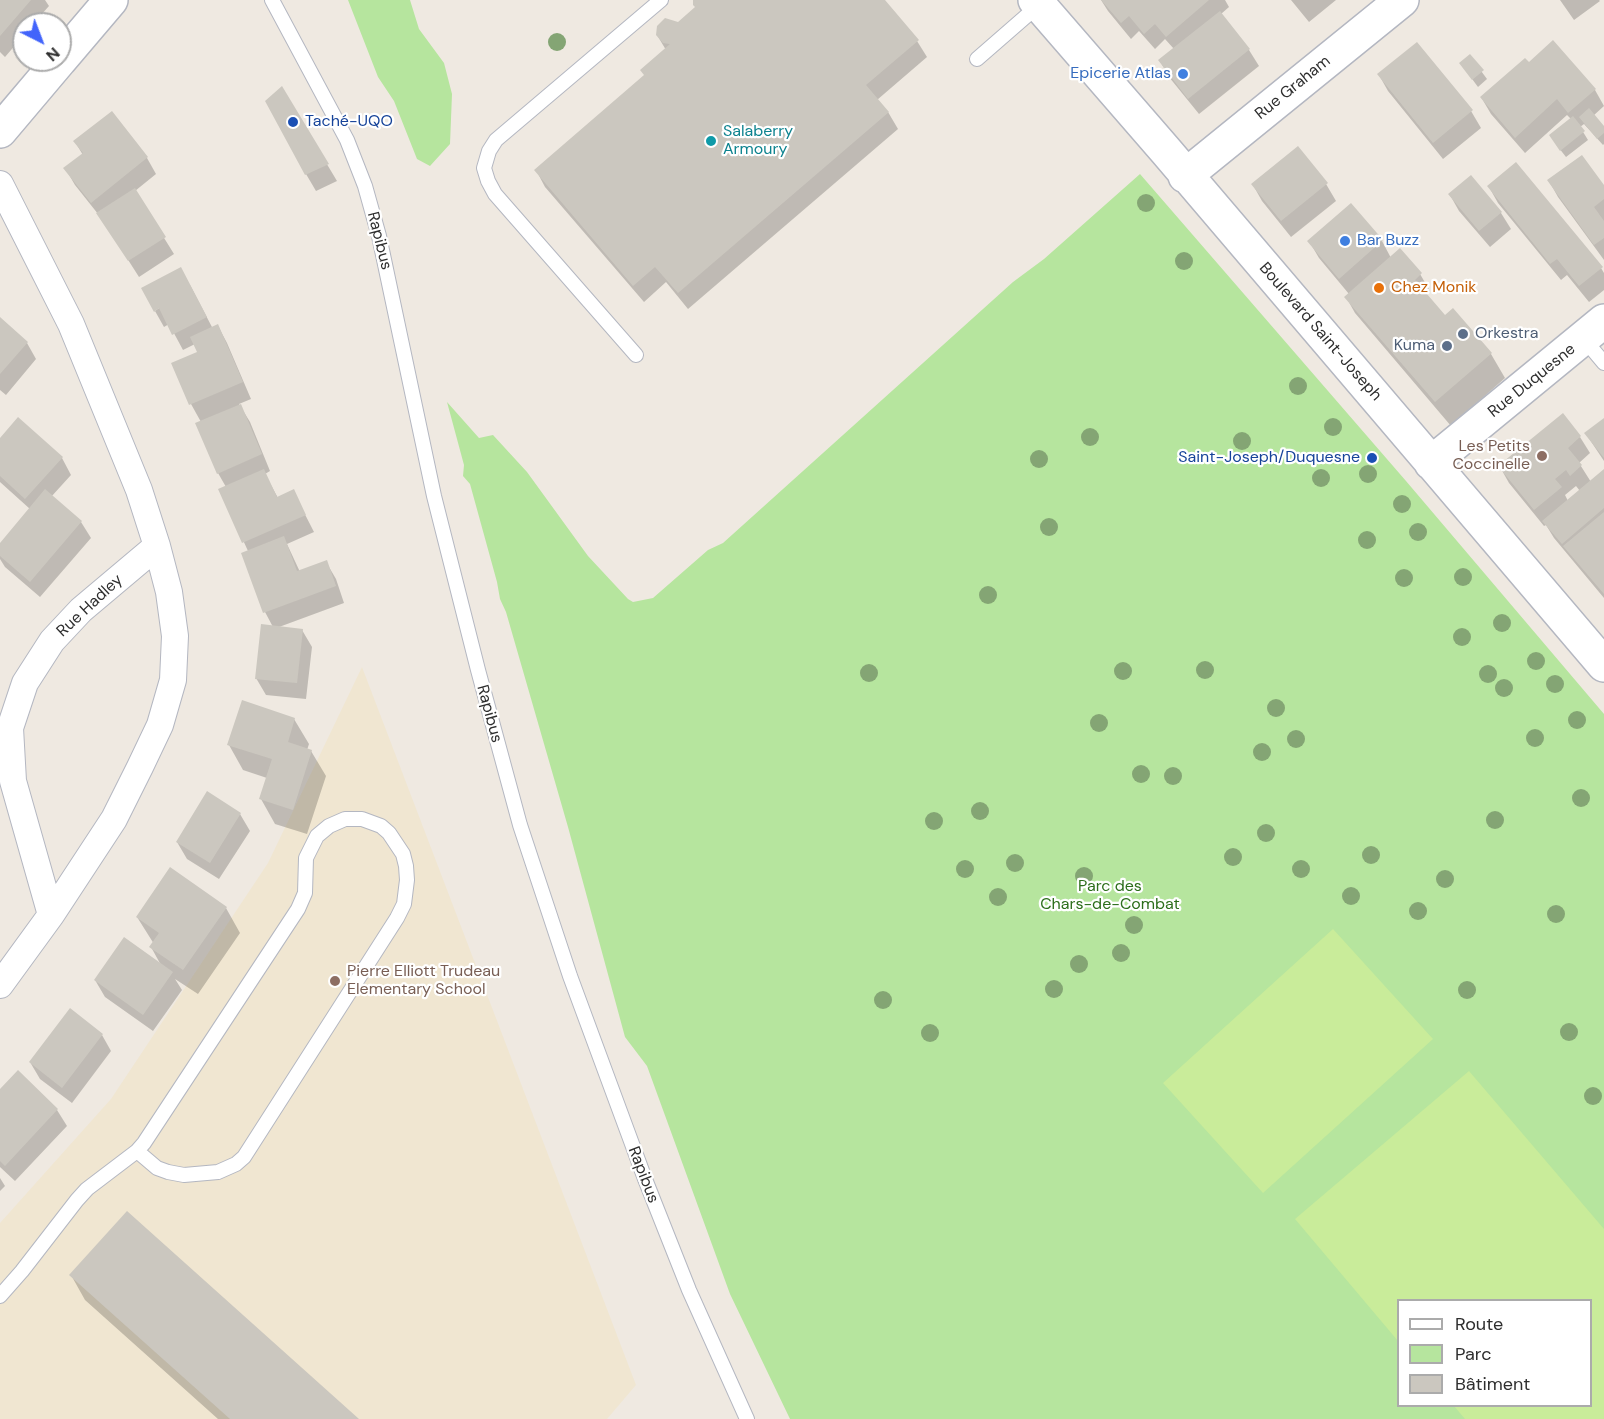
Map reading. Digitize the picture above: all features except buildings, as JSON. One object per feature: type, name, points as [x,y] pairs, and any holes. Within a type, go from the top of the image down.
[{"type":"main road","points":[[72,46],[111,0]]},
{"type":"main road","name":"Rue Graham","points":[[1185,176],[1402,0]]},
{"type":"main road","name":"Boulevard Saint-Joseph","points":[[1037,3],[1604,665]]},
{"type":"main road","points":[[0,131],[50,72]]},
{"type":"main road","name":"Rue Duquesne","points":[[1431,463],[1594,329]]},
{"type":"street","points":[[0,183],[71,324],[139,490],[169,592],[175,636],[173,680],[160,725],[114,819],[51,915],[0,985]]},
{"type":"street","name":"Rue Hadley","points":[[51,915],[13,781],[10,728],[25,683],[52,641],[81,610],[157,546]]},
{"type":"lane","name":"Rapibus","points":[[272,0],[347,140],[365,186],[379,236],[439,517],[520,825],[570,976],[641,1169],[689,1290],[747,1419]]},
{"type":"lane","points":[[636,355],[495,194],[484,168],[489,151],[496,141],[661,0]]},
{"type":"lane","points":[[977,59],[1037,3]]},
{"type":"lane","points":[[1594,329],[1604,363]]},
{"type":"lane","points":[[0,1296],[22,1272],[82,1194],[144,1143],[298,909],[305,893],[305,865],[308,851],[317,836],[329,826],[345,819],[362,819],[381,826],[396,842],[406,867],[407,891],[401,910],[244,1157],[218,1173],[184,1175],[168,1173],[157,1168],[137,1151]]},
{"type":"shaded area","name":"Pierre Elliott Trudeau Elementary School","points":[[362,667],[636,1385],[607,1419],[0,1419],[0,1223],[111,1099],[268,863]]},
{"type":"green space","points":[[348,0],[410,0],[419,29],[444,63],[452,94],[450,144],[430,166],[417,159],[394,101],[378,77]]},
{"type":"green space","name":"Parc des Chars-de-Combat","points":[[1140,174],[1604,714],[1604,1419],[790,1419],[730,1294],[647,1066],[625,1037],[568,827],[506,612],[500,599],[470,484],[463,476],[464,465],[447,402],[479,438],[493,435],[527,472],[588,556],[628,599],[633,602],[653,598],[708,550],[723,543],[1013,282],[1044,259]]},
{"type":"green space","points":[[1333,929],[1433,1039],[1263,1193],[1163,1083]]},
{"type":"green space","points":[[1469,1071],[1604,1229],[1604,1419],[1465,1419],[1455,1407],[1592,1407],[1592,1299],[1397,1299],[1397,1340],[1295,1219]]},
{"type":"place","name":"Epicerie Atlas","points":[[1183,74]]},
{"type":"place","name":"Taché-UQO","points":[[293,122]]},
{"type":"place","name":"Salaberry Armoury","points":[[711,141]]},
{"type":"place","name":"Bar Buzz","points":[[1345,241]]},
{"type":"place","name":"Chez Monik","points":[[1379,288]]},
{"type":"place","name":"Orkestra","points":[[1463,334]]},
{"type":"place","name":"Kuma","points":[[1447,346]]},
{"type":"place","name":"Les Petits Coccinelle","points":[[1542,456]]},
{"type":"place","name":"Saint-Joseph/Duquesne","points":[[1372,458]]},
{"type":"place","name":"Pierre Elliott Trudeau Elementary School","points":[[335,981]]}]
